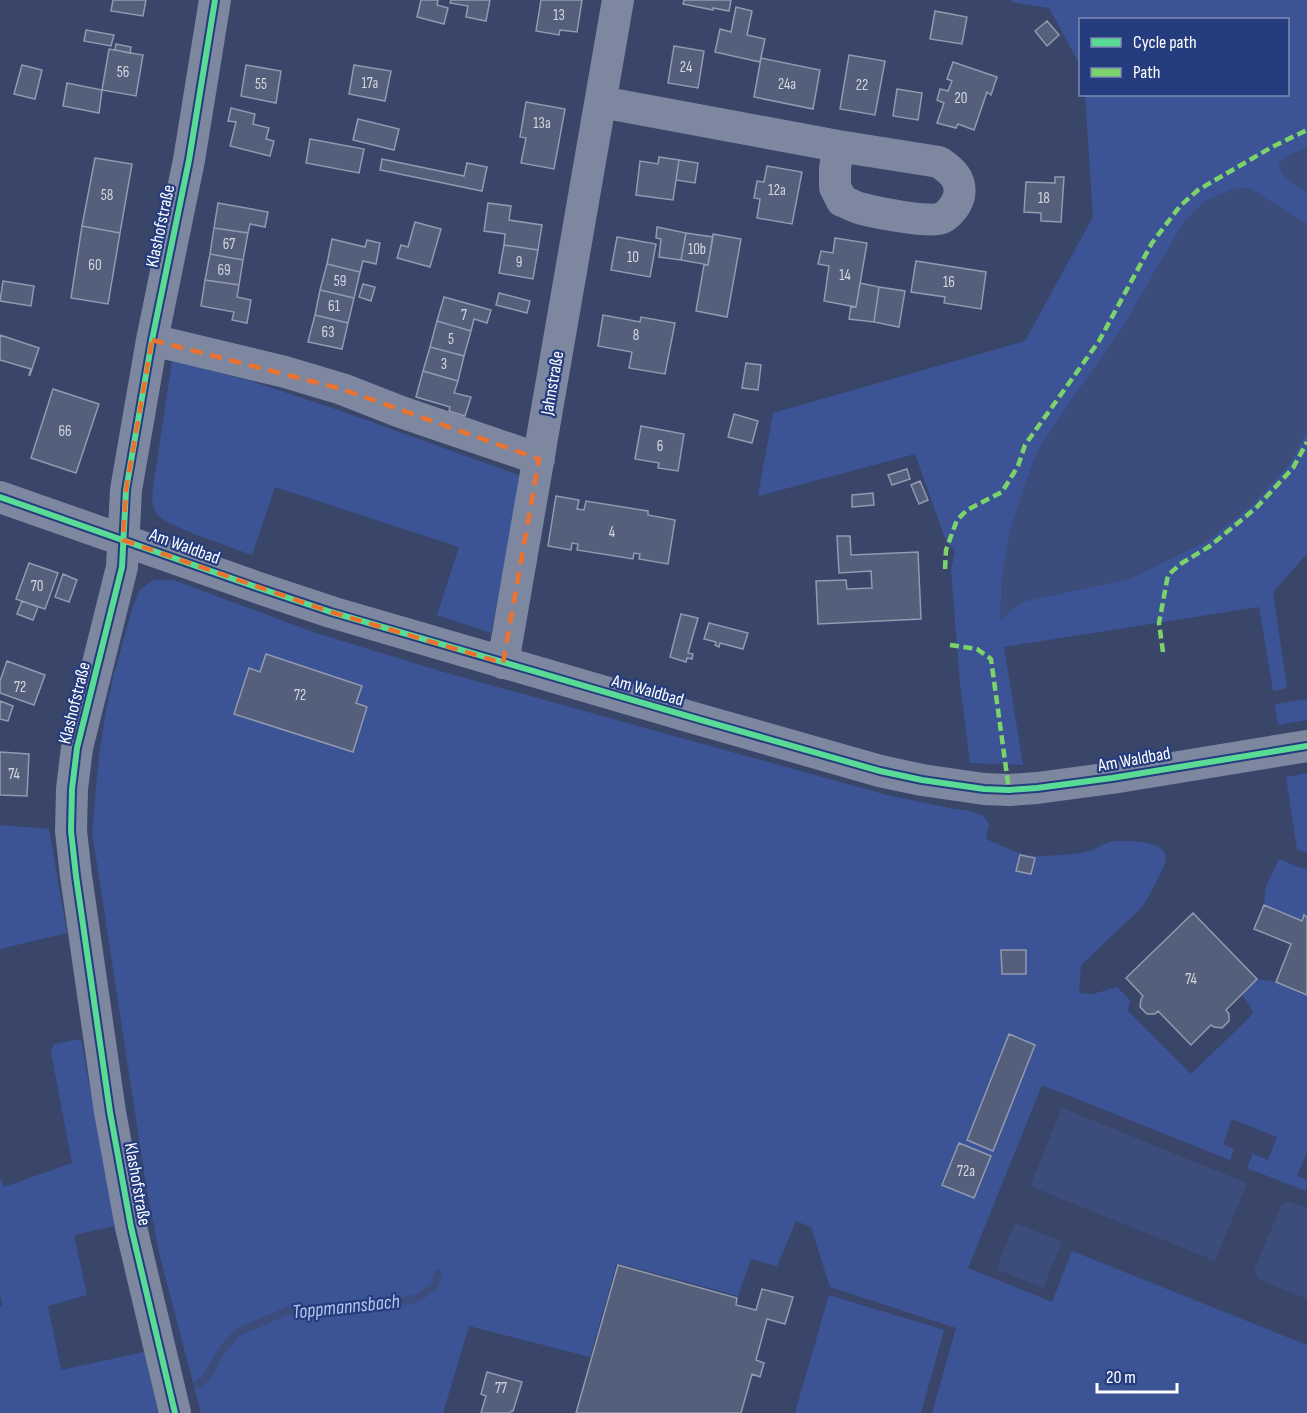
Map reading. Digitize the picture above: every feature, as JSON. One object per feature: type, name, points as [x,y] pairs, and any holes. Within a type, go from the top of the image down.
[{"type":"street","name":"Klashofstraße","points":[[175,1413],[130,1227],[100,1046],[71,831],[72,789],[77,748],[122,567],[126,490],[152,340],[189,160],[215,0]]},
{"type":"street","name":"Jahnstraße","points":[[503,663],[618,0]]},
{"type":"street","points":[[601,102],[838,146]]},
{"type":"street","points":[[152,340],[285,372],[539,459]]},
{"type":"street","name":"Am Waldbad","points":[[0,497],[331,612],[880,771],[922,780],[984,789],[1010,790],[1061,786],[1307,746]]},
{"type":"highlighted area","points":[[152,340],[342,389],[539,459],[503,663],[331,612],[123,540],[126,490]]},
{"type":"shaded area","points":[[1012,0],[1307,0],[1307,148],[1279,162],[1285,176],[1307,192],[1307,224],[1249,188],[1184,222],[1122,328],[1040,446],[1025,484],[1002,577],[1000,621],[1025,601],[1129,579],[1207,541],[1253,504],[1288,466],[1307,431],[1307,554],[1273,592],[1287,688],[1273,691],[1259,607],[1004,647],[1023,765],[970,763],[960,683],[951,570],[955,551],[946,541],[915,454],[758,496],[773,413],[1025,341],[1093,217],[1085,96],[1289,96],[1289,18],[1079,18],[1079,63],[1049,8],[1012,2]]},
{"type":"shaded area","points":[[1307,148],[1307,192],[1285,176],[1279,162]]},
{"type":"shaded area","points":[[1249,188],[1307,224],[1307,431],[1288,466],[1253,504],[1207,541],[1129,579],[1025,601],[1010,611],[1000,622],[1002,577],[1009,534],[1040,446],[1122,328],[1184,222],[1205,201],[1232,189]]},
{"type":"shaded area","points":[[172,361],[254,382],[521,476],[491,633],[437,615],[459,547],[275,487],[252,555],[187,531],[158,515],[152,499]]},
{"type":"shaded area","points":[[153,580],[173,580],[313,632],[440,671],[887,795],[970,811],[982,815],[989,823],[986,839],[1022,854],[1053,856],[1073,854],[1116,841],[1143,842],[1160,848],[1164,852],[1165,863],[1144,904],[1081,965],[1079,993],[1093,994],[1117,987],[1130,1000],[1128,1011],[1191,1074],[1250,1017],[1253,1011],[1242,994],[1257,979],[1276,982],[1307,995],[1307,1152],[1297,1176],[1307,1180],[1306,1191],[1247,1168],[1253,1154],[1268,1160],[1277,1137],[1232,1119],[1223,1144],[1234,1149],[1230,1160],[1042,1085],[968,1268],[1052,1302],[1072,1251],[1307,1345],[1307,1413],[932,1413],[956,1328],[830,1287],[811,1227],[796,1221],[777,1266],[751,1259],[738,1296],[617,1263],[590,1357],[469,1326],[443,1413],[201,1413],[159,1253],[146,1184],[92,832],[99,756],[113,678],[132,609],[140,590]]},
{"type":"shaded area","points":[[1307,699],[1307,720],[1278,725],[1275,704]]},
{"type":"shaded area","points":[[1307,773],[1307,853],[1297,849],[1286,777]]},
{"type":"shaded area","points":[[0,825],[49,829],[67,933],[0,949]]},
{"type":"shaded area","points":[[1279,859],[1307,869],[1307,916],[1304,915],[1302,921],[1264,905],[1266,886]]},
{"type":"shaded area","points":[[81,1039],[115,1226],[74,1235],[87,1295],[48,1306],[61,1370],[144,1352],[158,1413],[0,1413],[0,1308],[3,1304],[0,1296],[0,1178],[4,1187],[72,1163],[51,1052],[54,1044]]},
{"type":"shaded area","points":[[1062,1108],[1247,1183],[1215,1261],[1030,1186]]},
{"type":"shaded area","points":[[1289,1201],[1307,1208],[1307,1299],[1258,1279],[1254,1270],[1282,1204]]},
{"type":"shaded area","points":[[1015,1223],[1062,1241],[1043,1288],[996,1269]]},
{"type":"shaded area","points":[[829,1295],[944,1330],[921,1413],[795,1413]]},
{"type":"building","points":[[113,0],[146,0],[143,16],[111,11]]},
{"type":"building","points":[[421,0],[438,0],[437,5],[448,8],[444,24],[417,17]]},
{"type":"building","points":[[451,0],[490,0],[486,21],[466,17],[468,6],[450,3]]},
{"type":"building","points":[[541,0],[582,0],[577,32],[560,30],[559,35],[536,31]]},
{"type":"building","points":[[684,0],[731,0],[729,11],[683,4]]},
{"type":"building","points":[[736,7],[752,11],[747,35],[765,39],[760,62],[715,52],[720,29],[731,32]]},
{"type":"building","points":[[935,11],[967,17],[962,44],[930,39]]},
{"type":"building","points":[[1047,21],[1059,35],[1047,46],[1035,31]]},
{"type":"building","points":[[86,30],[114,35],[111,46],[84,41]]},
{"type":"building","points":[[116,44],[131,47],[130,53],[115,50]]},
{"type":"building","points":[[674,46],[704,51],[698,88],[668,83]]},
{"type":"building","points":[[109,49],[143,55],[136,96],[102,90]]},
{"type":"building","points":[[849,55],[885,61],[875,115],[840,109]]},
{"type":"building","points":[[761,58],[820,70],[813,109],[754,97]]},
{"type":"building","points":[[953,62],[997,77],[991,95],[987,92],[974,130],[958,124],[956,128],[937,123],[944,103],[937,100],[940,89],[948,91],[952,81],[947,79]]},
{"type":"building","points":[[22,65],[42,70],[35,99],[14,94]]},
{"type":"building","points":[[246,65],[281,71],[276,103],[241,96]]},
{"type":"building","points":[[354,65],[391,71],[385,101],[349,94]]},
{"type":"building","points":[[67,83],[102,90],[99,113],[63,106]]},
{"type":"building","points":[[897,89],[922,93],[918,120],[893,116]]},
{"type":"building","points":[[526,102],[565,109],[554,169],[521,163],[526,138],[520,137]]},
{"type":"building","points":[[231,108],[255,114],[253,124],[269,128],[266,139],[274,141],[270,156],[230,146],[236,122],[228,121]]},
{"type":"building","points":[[358,119],[399,129],[394,150],[353,140]]},
{"type":"building","points":[[310,139],[364,149],[359,173],[306,163]]},
{"type":"building","points":[[659,157],[679,160],[673,200],[636,195],[640,161],[658,164]]},
{"type":"building","points":[[95,158],[132,164],[120,233],[82,226]]},
{"type":"building","points":[[382,159],[464,176],[467,163],[487,167],[482,191],[380,170]]},
{"type":"building","points":[[679,160],[698,163],[695,183],[676,180]]},
{"type":"building","points":[[767,166],[802,172],[792,224],[757,218],[760,199],[754,198],[757,181],[764,182]]},
{"type":"building","points":[[1055,177],[1064,177],[1061,222],[1041,221],[1041,213],[1024,212],[1026,182],[1055,183]]},
{"type":"building","points":[[218,203],[268,212],[265,227],[250,224],[248,233],[214,228]]},
{"type":"building","points":[[488,203],[511,206],[509,220],[542,225],[538,250],[504,245],[505,234],[484,231]]},
{"type":"building","points":[[415,222],[441,229],[430,267],[397,258],[401,245],[408,247]]},
{"type":"building","points":[[82,226],[120,233],[108,304],[71,298]]},
{"type":"building","points":[[657,227],[686,233],[681,260],[659,257],[661,239],[656,238]]},
{"type":"building","points":[[214,228],[248,233],[243,260],[210,254]]},
{"type":"building","points":[[686,233],[713,237],[708,265],[681,260]]},
{"type":"building","points":[[713,234],[741,239],[727,317],[696,311],[704,265],[708,265]]},
{"type":"building","points":[[617,237],[656,244],[650,277],[611,270]]},
{"type":"building","points":[[835,238],[867,243],[856,307],[824,301],[829,266],[818,264],[821,251],[833,253]]},
{"type":"building","points":[[332,239],[365,247],[367,240],[380,243],[376,264],[363,261],[360,272],[327,264]]},
{"type":"building","points":[[504,245],[538,250],[533,279],[499,273]]},
{"type":"building","points":[[210,254],[243,260],[239,285],[205,280]]},
{"type":"building","points":[[916,261],[986,272],[981,309],[944,303],[945,297],[911,292]]},
{"type":"building","points":[[327,264],[360,272],[354,298],[320,290]]},
{"type":"building","points":[[205,280],[239,285],[237,297],[251,300],[247,323],[232,320],[234,312],[201,306]]},
{"type":"building","points":[[3,281],[34,286],[31,306],[0,301]]},
{"type":"building","points":[[860,283],[879,287],[874,322],[849,319],[851,306],[856,307]]},
{"type":"building","points":[[363,284],[375,287],[371,301],[359,297]]},
{"type":"building","points":[[879,287],[905,291],[899,327],[874,322]]},
{"type":"building","points":[[320,290],[354,298],[348,323],[315,315]]},
{"type":"building","points":[[499,293],[530,301],[527,313],[496,305]]},
{"type":"building","points":[[444,297],[491,310],[487,323],[474,319],[471,331],[437,321]]},
{"type":"building","points":[[315,315],[348,323],[342,349],[308,342]]},
{"type":"building","points":[[603,315],[640,322],[641,317],[675,323],[665,374],[629,368],[632,352],[598,346]]},
{"type":"building","points":[[437,321],[471,331],[464,356],[430,347]]},
{"type":"building","points":[[0,335],[39,348],[30,375],[31,369],[0,360]]},
{"type":"building","points":[[430,347],[464,356],[458,381],[423,371]]},
{"type":"building","points":[[746,363],[761,365],[758,390],[742,388]]},
{"type":"building","points":[[423,371],[458,381],[454,393],[471,397],[465,416],[449,411],[450,407],[416,397]]},
{"type":"building","points":[[53,389],[99,404],[76,473],[31,458]]},
{"type":"building","points":[[734,414],[758,421],[752,443],[728,437]]},
{"type":"building","points":[[641,426],[684,434],[678,471],[658,468],[659,463],[635,459]]},
{"type":"building","points":[[907,469],[910,479],[892,485],[888,475]]},
{"type":"building","points":[[920,481],[928,500],[919,504],[911,485]]},
{"type":"building","points":[[873,493],[874,505],[852,507],[852,495]]},
{"type":"building","points":[[556,496],[579,500],[577,509],[584,510],[586,501],[648,511],[648,515],[675,520],[668,564],[639,559],[640,554],[634,553],[633,559],[577,550],[578,544],[572,543],[571,550],[548,546]]},
{"type":"building","points":[[837,536],[850,536],[851,555],[918,552],[921,619],[818,624],[816,581],[846,580],[847,589],[872,588],[871,571],[839,573]]},
{"type":"building","points":[[29,563],[58,573],[45,609],[16,599]]},
{"type":"building","points":[[63,574],[77,580],[69,602],[55,597]]},
{"type":"building","points":[[22,601],[38,607],[33,620],[17,614]]},
{"type":"building","points":[[681,614],[698,618],[688,653],[693,654],[692,659],[687,658],[686,662],[670,657]]},
{"type":"building","points":[[709,623],[748,633],[743,649],[720,643],[719,647],[715,645],[716,642],[704,639]]},
{"type":"building","points":[[266,654],[362,686],[356,703],[367,707],[353,752],[234,714],[249,668],[260,672]]},
{"type":"building","points":[[7,661],[45,675],[34,705],[0,693],[0,681]]},
{"type":"building","points":[[0,701],[13,706],[8,721],[0,719]]},
{"type":"building","points":[[0,752],[29,754],[27,796],[0,795]]},
{"type":"building","points":[[1020,855],[1035,858],[1031,874],[1016,871]]},
{"type":"building","points":[[1264,905],[1302,921],[1304,915],[1307,917],[1307,995],[1276,982],[1291,944],[1254,929]]},
{"type":"building","points":[[1193,913],[1257,979],[1226,1010],[1229,1014],[1229,1021],[1222,1028],[1211,1025],[1191,1045],[1158,1011],[1155,1014],[1147,1014],[1140,1007],[1143,996],[1126,978]]},
{"type":"building","points":[[1001,950],[1026,950],[1026,974],[1002,974]]},
{"type":"building","points":[[1009,1034],[1035,1045],[993,1151],[967,1140]]},
{"type":"building","points":[[959,1143],[991,1156],[974,1198],[942,1185]]},
{"type":"building","points":[[618,1265],[737,1298],[736,1305],[756,1310],[762,1289],[793,1297],[785,1324],[767,1319],[756,1360],[764,1363],[760,1377],[752,1374],[741,1413],[576,1413]]},
{"type":"building","points":[[487,1372],[522,1382],[513,1411],[510,1413],[481,1413],[486,1396],[481,1394]]},
{"type":"waterway","name":"Toppmannsbach","points":[[198,1384],[206,1378],[222,1350],[238,1332],[287,1311],[365,1309],[418,1298],[434,1286],[438,1274]]},
{"type":"marked path","points":[[945,569],[946,550],[957,520],[967,510],[1002,492],[1018,466],[1025,445],[1099,341],[1152,243],[1180,206],[1198,190],[1272,147],[1307,130]]},
{"type":"marked path","points":[[1163,652],[1159,623],[1168,575],[1182,563],[1210,546],[1256,508],[1293,468],[1307,442]]},
{"type":"marked path","points":[[950,645],[977,649],[991,659],[1009,790]]},
{"type":"cycle path","points":[[175,1413],[131,1227],[110,1112],[76,876],[71,831],[72,789],[77,748],[122,567],[126,490],[152,340],[189,160],[215,0]]},
{"type":"cycle path","points":[[0,497],[331,612],[880,771],[922,780],[984,789],[1037,788],[1307,746]]}]
